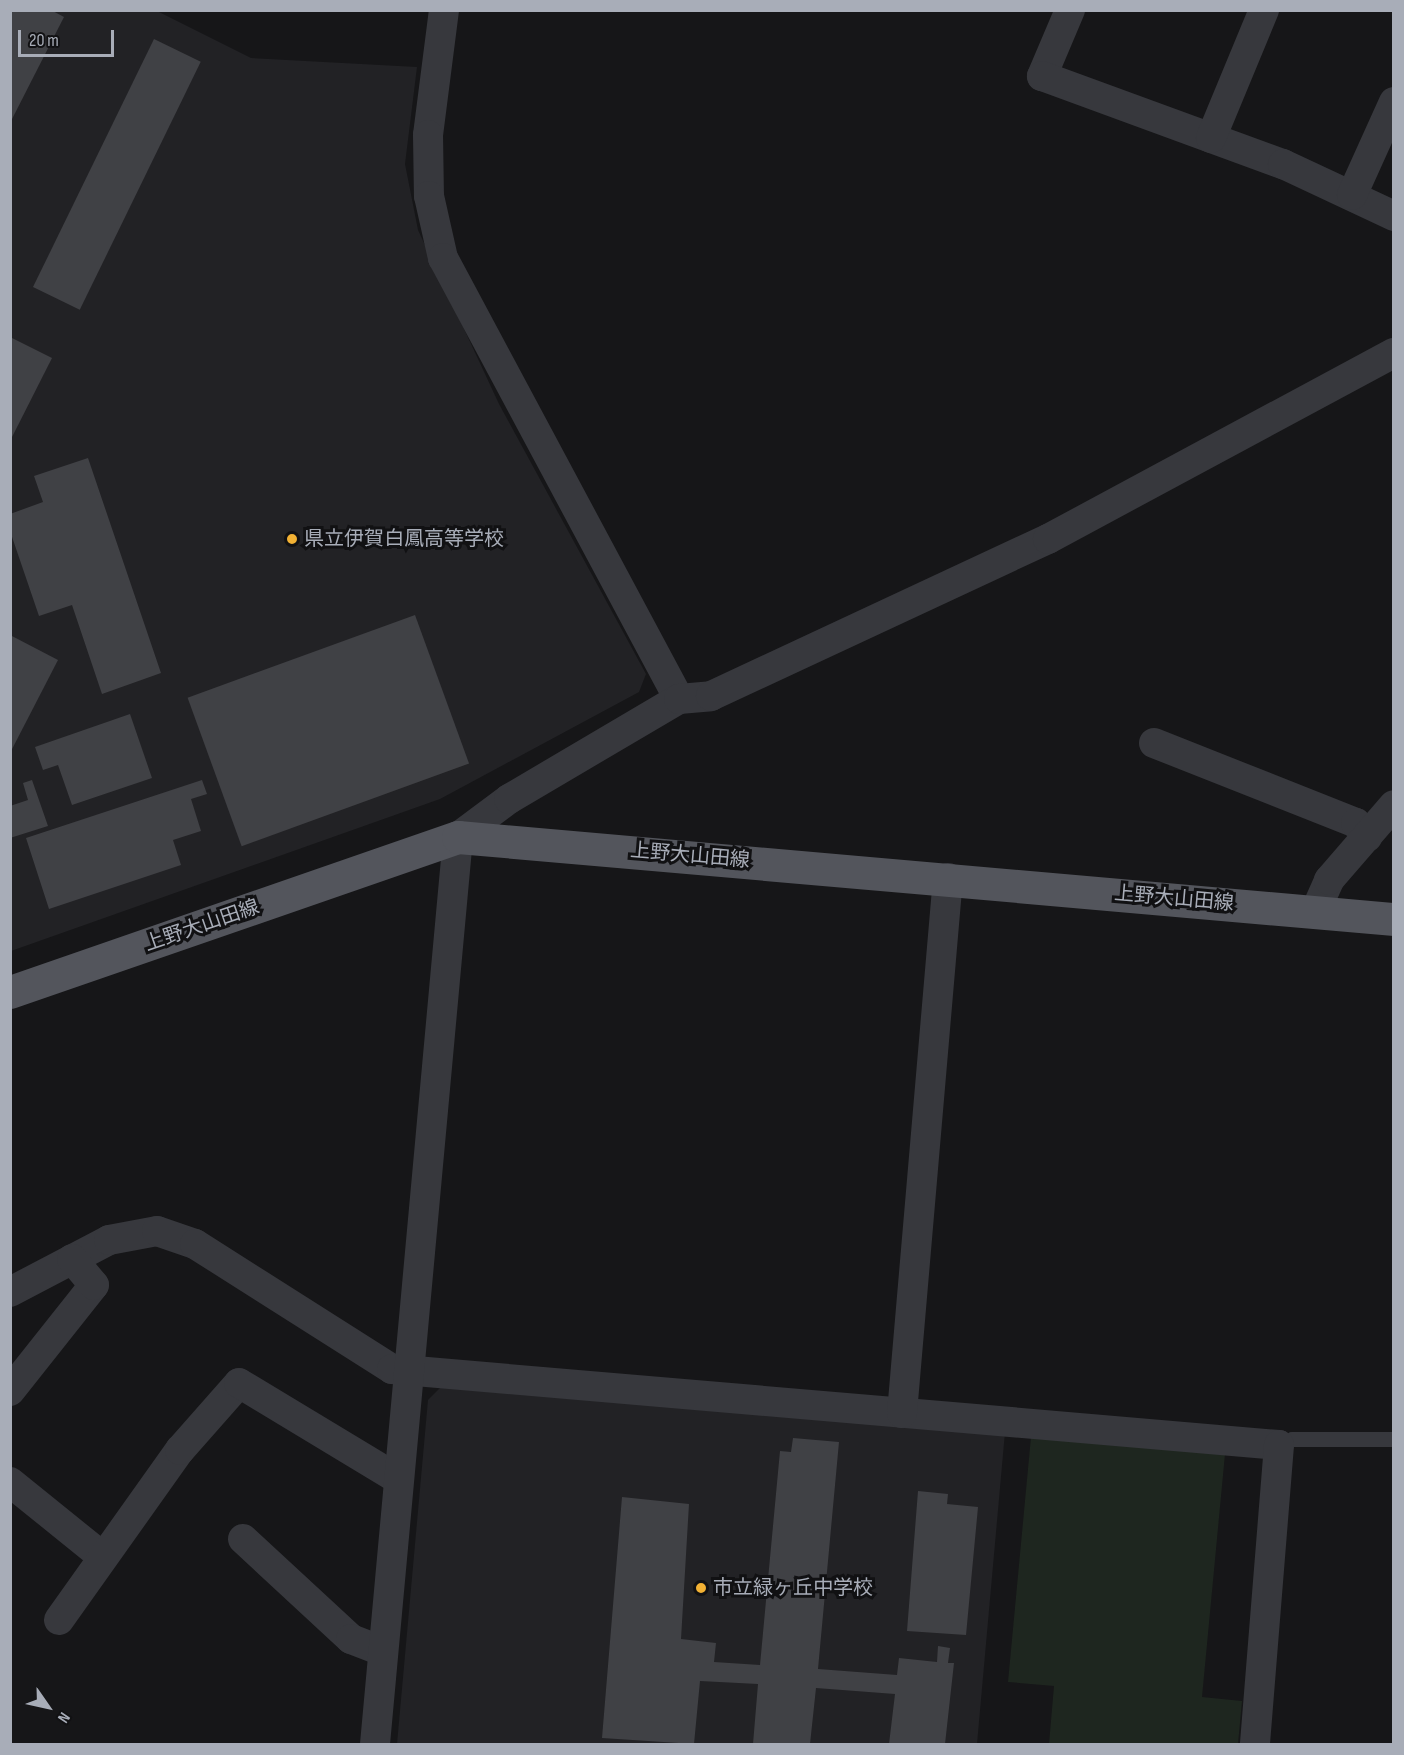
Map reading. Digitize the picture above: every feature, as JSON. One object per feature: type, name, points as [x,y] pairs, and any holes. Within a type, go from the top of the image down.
[{"type":"main road","name":"上野大山田線","points":[[10,992],[458,837],[948,878],[1394,920]]},
{"type":"street","points":[[444,10],[428,135],[429,196],[443,258],[679,699]]},
{"type":"street","points":[[1070,10],[1042,76],[1211,138],[1352,195],[1394,216]]},
{"type":"street","points":[[1211,138],[1264,10]]},
{"type":"street","points":[[1352,195],[1394,102]]},
{"type":"street","points":[[375,1744],[458,837],[509,799],[679,699],[711,696],[1048,539],[1394,353]]},
{"type":"street","points":[[1154,743],[1356,823],[1367,837]]},
{"type":"street","points":[[1315,912],[1329,880],[1394,806]]},
{"type":"street","points":[[902,1413],[948,878]]},
{"type":"street","points":[[10,1292],[109,1240],[157,1231],[195,1244],[392,1369],[408,1368],[1279,1445],[1254,1744]]},
{"type":"street","points":[[10,1390],[94,1286],[72,1259]]},
{"type":"street","points":[[59,1620],[180,1450],[239,1383],[398,1479]]},
{"type":"street","points":[[10,1482],[104,1557]]},
{"type":"street","points":[[243,1539],[351,1639],[383,1651]]},
{"type":"lane","points":[[1279,1445],[1292,1439],[1394,1439]]},
{"type":"shaded area","name":"県立伊賀白鳳高等学校","points":[[10,11],[157,11],[251,58],[417,67],[405,164],[418,230],[499,404],[646,674],[639,692],[440,799],[11,951]]},
{"type":"shaded area","name":"市立緑ヶ丘中学校","points":[[445,1383],[1005,1432],[977,1744],[397,1744],[428,1400]]},
{"type":"shaded area","points":[[1031,1437],[1225,1454],[1202,1697],[1242,1701],[1238,1744],[1049,1744],[1054,1686],[1008,1682]]},
{"type":"building","points":[[10,10],[51,10],[64,17],[10,123]]},
{"type":"building","points":[[154,39],[201,62],[80,310],[33,287]]},
{"type":"building","points":[[10,337],[52,358],[10,441]]},
{"type":"building","points":[[88,458],[161,673],[102,694],[72,605],[39,616],[10,531],[10,514],[43,502],[34,476]]},
{"type":"building","points":[[415,615],[469,763],[242,846],[188,698]]},
{"type":"building","points":[[10,635],[58,660],[10,753]]},
{"type":"building","points":[[130,714],[152,778],[72,805],[58,765],[43,770],[35,747]]},
{"type":"building","points":[[32,780],[48,826],[10,838],[10,806],[28,800],[23,783]]},
{"type":"building","points":[[202,780],[207,794],[191,799],[201,831],[173,840],[181,865],[49,909],[26,838]]},
{"type":"building","points":[[793,1438],[839,1442],[818,1669],[897,1675],[899,1658],[937,1662],[938,1646],[950,1648],[948,1663],[954,1663],[945,1744],[889,1744],[895,1694],[816,1688],[810,1744],[753,1744],[758,1684],[700,1681],[694,1744],[602,1738],[622,1497],[689,1504],[681,1639],[716,1643],[714,1662],[760,1665],[780,1451],[791,1452]]},
{"type":"building","points":[[918,1491],[948,1494],[947,1504],[978,1507],[966,1635],[907,1631]]},
{"type":"place","name":"県立伊賀白鳳高等学校","points":[[292,539]]},
{"type":"place","name":"市立緑ヶ丘中学校","points":[[701,1588]]}]
